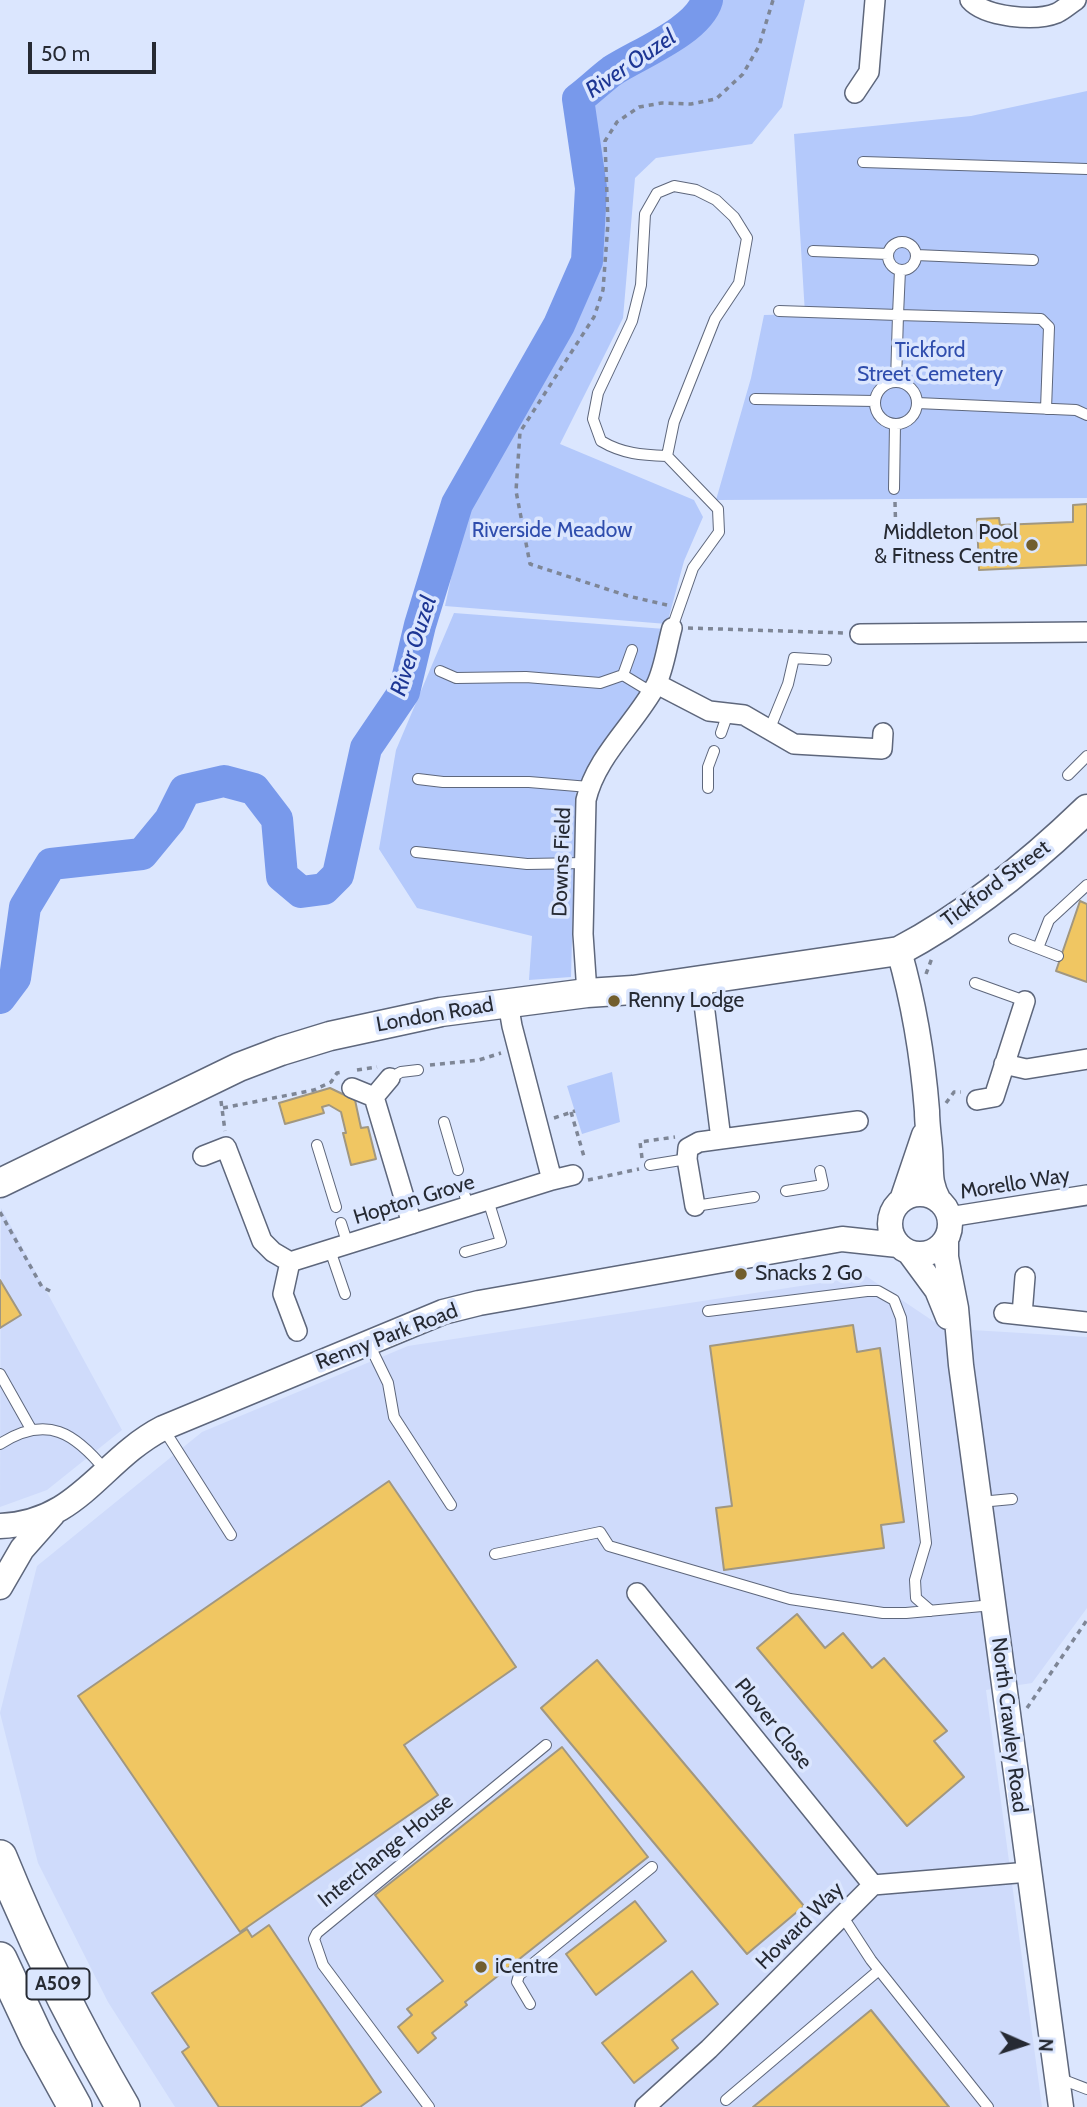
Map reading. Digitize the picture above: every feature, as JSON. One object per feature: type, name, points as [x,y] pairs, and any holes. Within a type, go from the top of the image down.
[{"type":"highway","name":"A509","points":[[0,1857],[24,1914],[70,2008],[123,2107]]},
{"type":"highway","name":"A509","points":[[0,1959],[37,2038],[75,2107]]},
{"type":"main road","name":"Tickford Street","points":[[899,951],[929,935],[1014,875],[1087,809]]},
{"type":"main road","name":"London Road","points":[[0,1183],[214,1079],[281,1051],[330,1036],[441,1012],[587,993],[633,990],[899,951]]},
{"type":"street","points":[[855,93],[869,72],[875,0]]},
{"type":"street","points":[[970,0],[976,7],[991,13],[1036,17],[1056,13],[1076,0]]},
{"type":"street","name":"Downs Field","points":[[587,993],[583,934],[586,800],[598,770],[654,688],[672,628]]},
{"type":"street","points":[[860,634],[1087,632]]},
{"type":"street","points":[[654,688],[709,711],[744,715],[794,744],[882,749],[883,733]]},
{"type":"street","name":"North Crawley Road","points":[[899,951],[912,1004],[927,1110],[933,1118],[930,1146],[932,1188],[945,1219],[946,1257],[956,1308],[958,1344],[1061,2107]]},
{"type":"street","points":[[701,980],[721,1139]]},
{"type":"street","points":[[976,1100],[994,1097],[1025,1001]]},
{"type":"street","points":[[508,1003],[552,1180]]},
{"type":"street","points":[[1004,1064],[1026,1069],[1087,1059]]},
{"type":"street","points":[[374,1097],[390,1078]]},
{"type":"street","points":[[352,1088],[374,1097]]},
{"type":"street","points":[[374,1097],[412,1224]]},
{"type":"street","name":"North Crawley Road","points":[[899,1203],[933,1118]]},
{"type":"street","points":[[695,1206],[687,1159],[688,1148],[699,1142],[815,1131],[858,1121]]},
{"type":"street","points":[[203,1156],[226,1147],[262,1241],[273,1252],[290,1262],[283,1294],[297,1331]]},
{"type":"street","name":"Hopton Grove","points":[[290,1262],[580,1170]]},
{"type":"street","points":[[925,1195],[945,1219],[941,1246],[926,1254],[904,1248],[890,1226],[899,1203],[909,1196],[925,1195]]},
{"type":"street","name":"Morello Way","points":[[945,1219],[1087,1195]]},
{"type":"street","name":"Renny Park Road","points":[[842,1239],[877,1220],[899,1203]]},
{"type":"street","name":"Renny Park Road","points":[[0,1587],[22,1549],[53,1514],[82,1495],[131,1447],[163,1428],[443,1312],[479,1303],[842,1239],[904,1248]]},
{"type":"street","name":"North Crawley Road","points":[[904,1248],[937,1290],[958,1344]]},
{"type":"street","points":[[1025,1277],[1013,1314],[1087,1322]]},
{"type":"street","name":"Renny Park Road","points":[[0,1527],[53,1514]]},
{"type":"street","name":"Plover Close","points":[[637,1593],[873,1885]]},
{"type":"street","name":"Howard Way","points":[[645,2107],[709,2049],[873,1885],[1029,1872]]},
{"type":"lane","points":[[863,162],[1087,169]]},
{"type":"lane","points":[[667,456],[674,422],[715,319],[739,283],[747,238],[734,217],[716,200],[696,190],[674,186],[657,193],[645,214],[641,285],[632,321],[598,393],[593,419],[601,441],[619,451],[667,456],[718,509],[719,532],[694,568],[672,628]]},
{"type":"lane","points":[[903,242],[911,244],[916,256],[911,266],[900,270],[892,266],[888,254],[891,247],[903,242]]},
{"type":"lane","points":[[813,251],[888,254]]},
{"type":"lane","points":[[916,256],[1033,260]]},
{"type":"lane","points":[[896,382],[900,270]]},
{"type":"lane","points":[[779,311],[1041,319],[1049,327],[1046,409]]},
{"type":"lane","points":[[896,382],[911,388],[917,403],[913,416],[908,421],[895,424],[883,419],[875,401],[884,386],[896,382]]},
{"type":"lane","points":[[755,399],[875,401]]},
{"type":"lane","points":[[917,403],[1076,410],[1087,415]]},
{"type":"lane","points":[[894,489],[895,424]]},
{"type":"lane","points":[[623,675],[632,650]]},
{"type":"lane","points":[[769,728],[788,684],[794,658],[826,660]]},
{"type":"lane","points":[[440,671],[456,677],[526,677],[600,683],[623,675],[654,688]]},
{"type":"lane","points":[[721,733],[728,713]]},
{"type":"lane","points":[[708,788],[708,767],[714,751]]},
{"type":"lane","points":[[1068,775],[1087,756]]},
{"type":"lane","points":[[418,779],[443,782],[529,782],[589,788]]},
{"type":"lane","points":[[415,852],[527,864],[585,863]]},
{"type":"lane","points":[[1038,948],[1048,920],[1087,885]]},
{"type":"lane","points":[[1014,939],[1058,956]]},
{"type":"lane","points":[[975,983],[1025,1001]]},
{"type":"lane","points":[[390,1078],[401,1072],[418,1070]]},
{"type":"lane","points":[[444,1122],[458,1170]]},
{"type":"lane","points":[[317,1145],[336,1207]]},
{"type":"lane","points":[[650,1165],[687,1159]]},
{"type":"lane","points":[[786,1191],[823,1185],[820,1171]]},
{"type":"lane","points":[[462,1185],[468,1206]]},
{"type":"lane","points":[[695,1206],[754,1196]]},
{"type":"lane","points":[[465,1252],[501,1242],[488,1200]]},
{"type":"lane","points":[[341,1223],[339,1247],[345,1294]]},
{"type":"lane","points":[[708,1311],[867,1291],[886,1293],[894,1300],[901,1318],[926,1543],[915,1580],[916,1598],[931,1611]]},
{"type":"lane","points":[[368,1342],[388,1383],[394,1417],[451,1505]]},
{"type":"lane","points":[[0,1374],[31,1429]]},
{"type":"lane","points":[[163,1428],[231,1535]]},
{"type":"lane","points":[[0,1444],[31,1429],[52,1431],[72,1437],[84,1445],[107,1472]]},
{"type":"lane","points":[[979,1502],[1012,1499]]},
{"type":"lane","points":[[495,1554],[600,1532],[609,1546],[790,1599],[883,1613],[993,1605]]},
{"type":"lane","name":"Interchange House","points":[[429,2107],[323,1965],[314,1939],[317,1933],[546,1745]]},
{"type":"lane","points":[[530,2004],[517,1982],[519,1975],[652,1867]]},
{"type":"lane","points":[[843,1917],[879,1970],[988,2107]]},
{"type":"lane","points":[[726,2100],[879,1970]]},
{"type":"lane","points":[[1057,2077],[1087,2089]]},
{"type":"path","points":[[679,608],[628,596],[530,564],[516,491],[520,432],[594,317],[603,290],[608,223],[605,141],[617,122],[639,107],[662,103],[691,104],[716,99],[743,74],[759,46],[773,0]]},
{"type":"path","points":[[894,489],[896,538]]},
{"type":"path","points":[[672,628],[860,634]]},
{"type":"path","points":[[214,1079],[225,1119],[226,1147]]},
{"type":"path","points":[[933,1118],[954,1092],[968,1091],[976,1100]]},
{"type":"path","points":[[571,1112],[580,1170],[577,1183],[643,1168],[640,1142],[689,1135],[699,1142]]},
{"type":"path","points":[[0,1212],[42,1287],[52,1292]]},
{"type":"path","points":[[1008,1716],[1029,1707],[1087,1620]]},
{"type":"shaded area","points":[[1,1208],[122,1430],[47,1490],[0,1507]]},
{"type":"shaded area","points":[[866,1276],[936,1323],[972,1338],[972,1330],[1087,1337],[1087,1608],[1032,1683],[986,1690],[1042,2107],[175,2107],[108,2002],[38,1863],[0,1713],[37,1566],[202,1432],[408,1346]]},
{"type":"green space","name":"Riverside Meadow","points":[[714,0],[805,0],[782,107],[752,144],[656,158],[635,178],[623,318],[560,444],[694,500],[703,517],[684,561],[667,624],[445,606],[465,514],[514,432],[593,274],[599,192],[591,118],[598,97],[701,29]]},
{"type":"green space","name":"Tickford Street Cemetery","points":[[1087,91],[1087,498],[716,500],[751,378],[764,315],[805,314],[794,134],[971,116]]},
{"type":"green space","points":[[454,613],[665,629],[648,679],[576,789],[571,977],[529,980],[532,936],[417,908],[379,849],[396,750]]},
{"type":"green space","points":[[612,1072],[620,1122],[582,1134],[567,1086]]},
{"type":"building","name":"Middleton Pool & Fitness Centre","points":[[1087,504],[1087,565],[979,570],[977,519],[999,518],[1000,525],[1073,522],[1073,505]]},
{"type":"building","points":[[1080,901],[1087,904],[1087,982],[1056,971]]},
{"type":"building","points":[[330,1088],[355,1100],[361,1128],[368,1127],[376,1159],[351,1165],[341,1112],[329,1105],[322,1107],[324,1113],[285,1124],[279,1103]]},
{"type":"building","points":[[0,1280],[21,1315],[0,1328]]},
{"type":"building","points":[[853,1325],[857,1352],[880,1348],[904,1522],[881,1525],[884,1548],[724,1570],[716,1508],[732,1506],[710,1346]]},
{"type":"building","points":[[389,1481],[516,1667],[404,1745],[438,1795],[240,1932],[78,1696]]},
{"type":"building","points":[[797,1614],[825,1648],[843,1633],[872,1668],[884,1658],[947,1731],[934,1741],[964,1777],[907,1826],[757,1648]]},
{"type":"building","points":[[597,1660],[804,1906],[747,1954],[541,1708]]},
{"type":"building","points":[[562,1747],[648,1857],[465,2002],[467,2005],[432,2033],[436,2038],[418,2053],[398,2027],[412,2015],[407,2009],[443,1981],[375,1895]]},
{"type":"building","points":[[635,1901],[666,1941],[596,1995],[566,1954]]},
{"type":"building","points":[[269,1925],[381,2092],[360,2107],[219,2107],[182,2052],[189,2047],[152,1993],[247,1929],[252,1937]]},
{"type":"building","points":[[692,1971],[718,2004],[672,2040],[678,2048],[634,2083],[602,2043]]},
{"type":"building","points":[[871,2010],[949,2107],[753,2107]]},
{"type":"waterway","name":"River Ouzel","points":[[0,998],[15,978],[25,907],[51,864],[142,854],[170,820],[185,790],[224,781],[254,789],[277,819],[282,876],[301,892],[324,889],[338,875],[366,748],[404,692],[420,625],[457,504],[559,325],[587,261],[591,188],[578,99],[612,71],[680,32],[692,22],[707,0]]},
{"type":"place","name":"Middleton Pool & Fitness Centre","points":[[1032,545]]},
{"type":"place","name":"Renny Lodge","points":[[614,1001]]},
{"type":"place","name":"Snacks 2 Go","points":[[741,1274]]},
{"type":"place","name":"iCentre","points":[[481,1967]]}]
